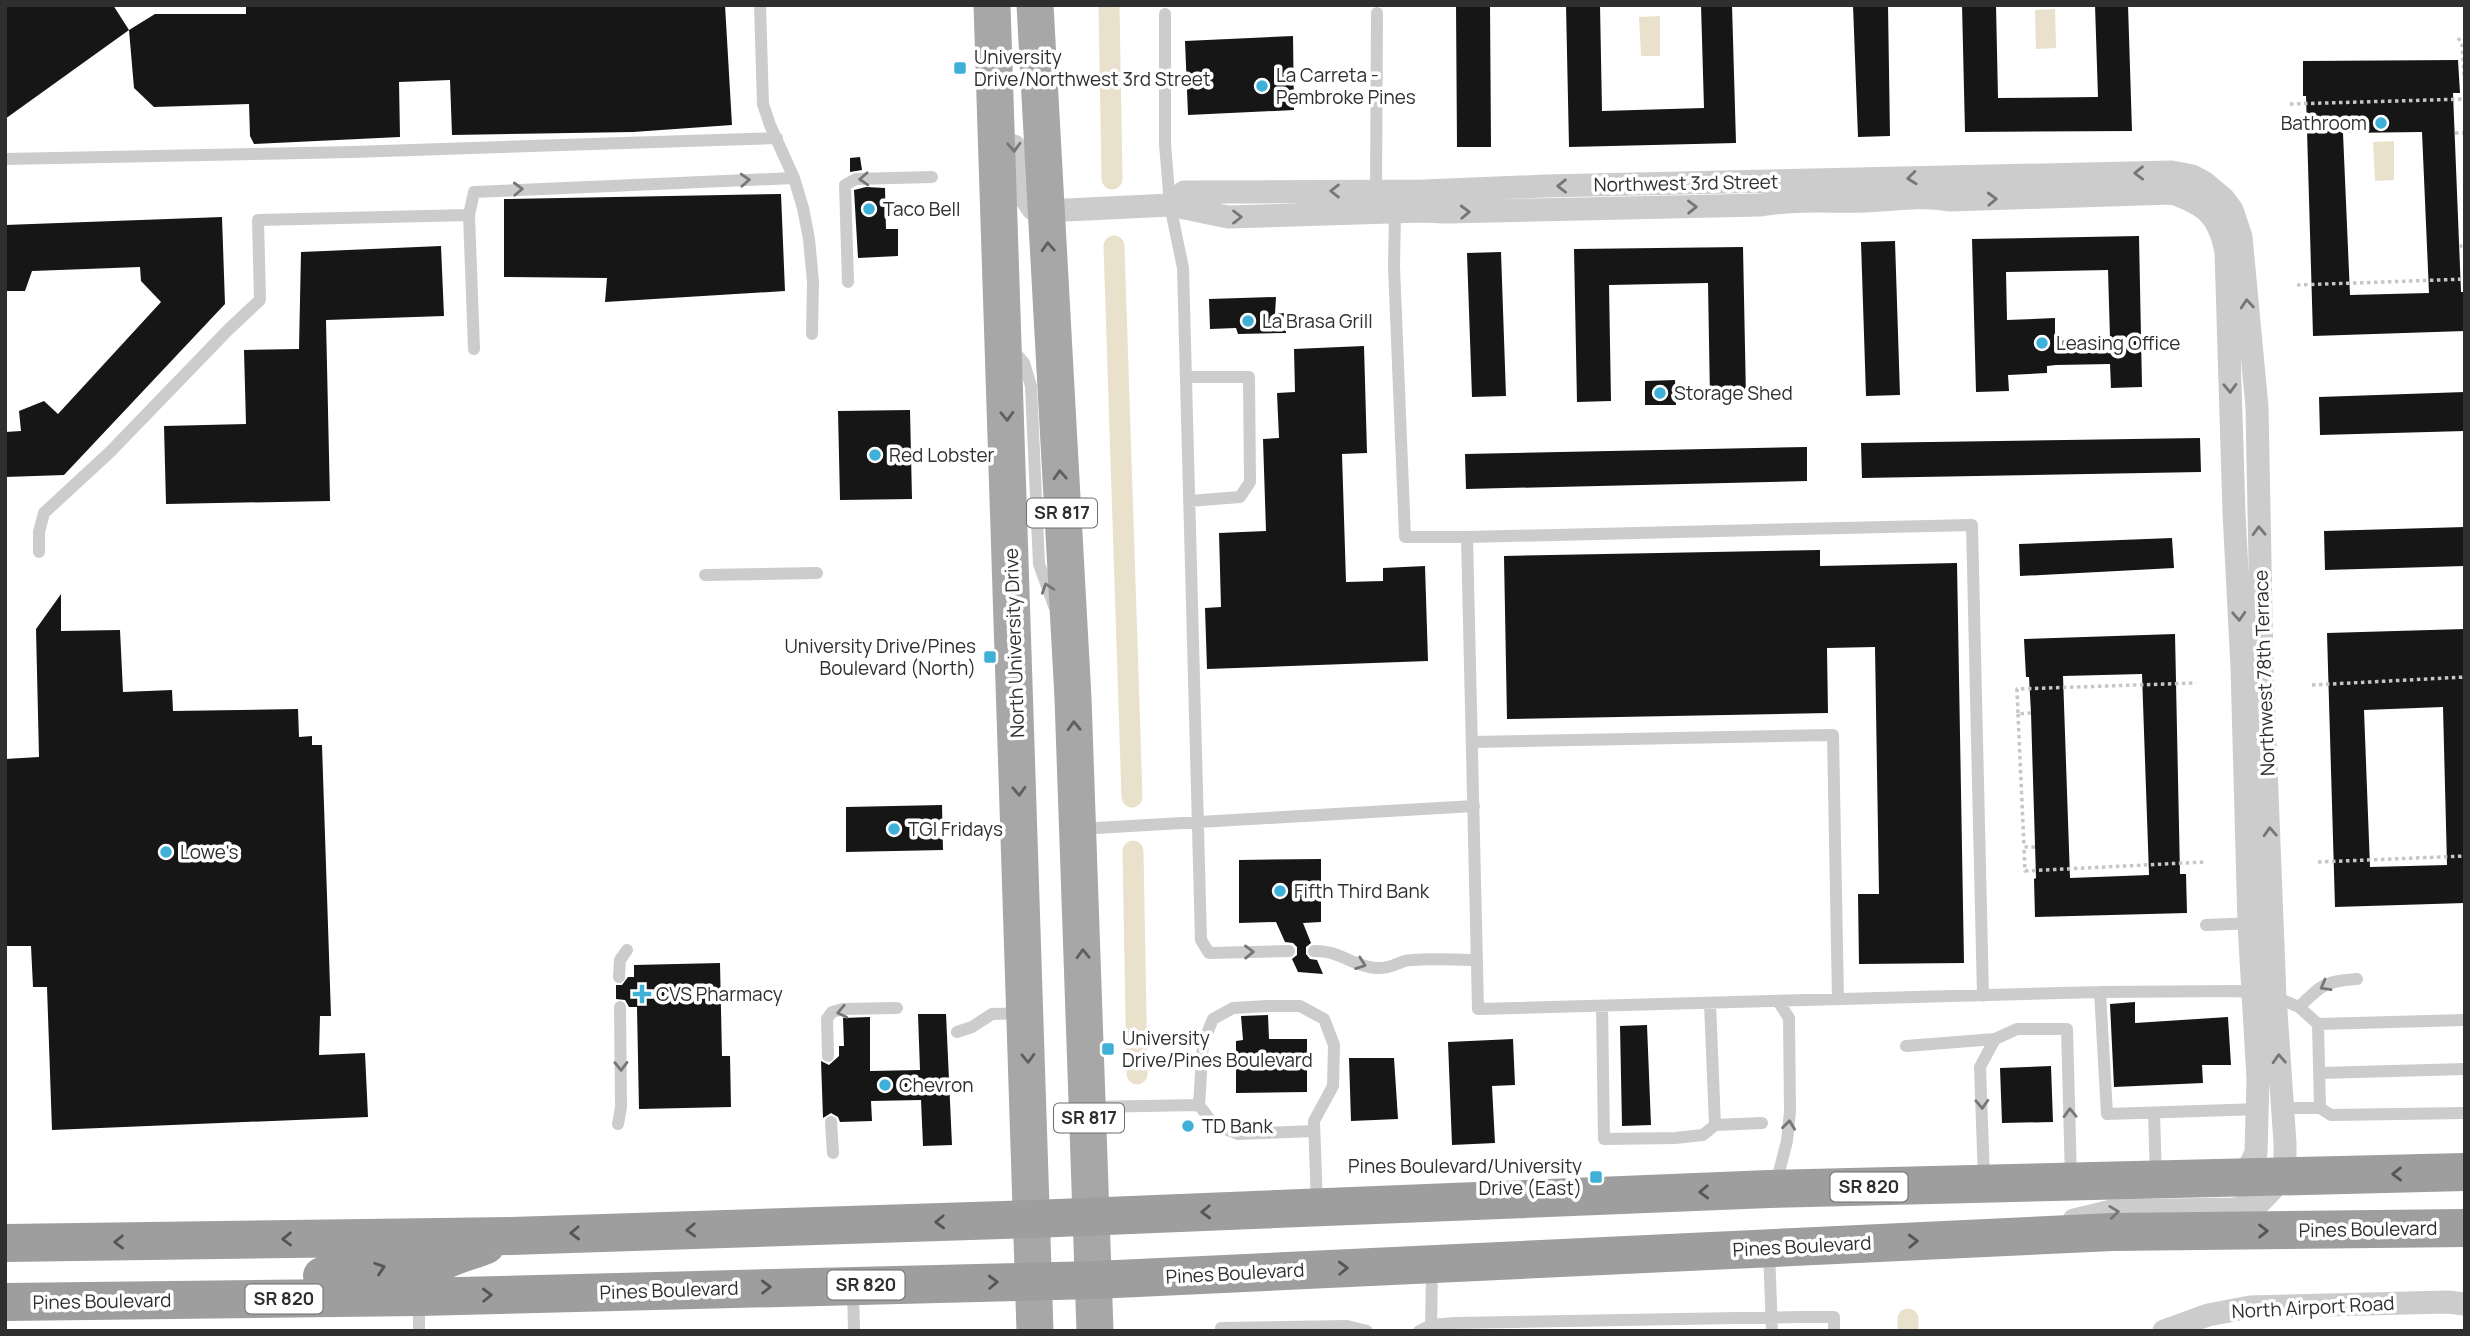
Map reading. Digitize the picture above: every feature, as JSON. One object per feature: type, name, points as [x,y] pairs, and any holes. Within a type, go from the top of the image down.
[{"type":"highway","name":"SR 820","points":[[5,1243],[511,1236],[1033,1219],[1769,1189],[2465,1172]]},
{"type":"highway","points":[[1769,1248],[1772,1223],[1787,1212],[1960,1199],[1999,1183]]},
{"type":"highway","points":[[1526,1260],[1590,1237],[1638,1232],[1711,1231],[1740,1225],[1754,1211],[1769,1189]]},
{"type":"highway","name":"Pines Boulevard","points":[[5,1302],[149,1300],[419,1314],[853,1285],[1095,1280],[2112,1233],[2465,1228]]},
{"type":"highway","points":[[419,1314],[420,1283],[426,1273],[437,1264],[511,1236]]},
{"type":"highway","points":[[149,1300],[183,1278],[346,1276],[386,1268],[398,1259],[404,1238]]},
{"type":"main road","name":"North University Drive","points":[[992,5],[1035,1280]]},
{"type":"main road","name":"SR 817","points":[[1035,5],[1070,653],[1096,1331]]},
{"type":"main road","name":"SR 817","points":[[1035,1280],[1035,1331]]},
{"type":"street","points":[[1007,5],[1015,172],[1018,187],[1033,208],[1046,211]]},
{"type":"street","name":"Northwest 3rd Street","points":[[1170,205],[1184,192],[1376,191],[2172,172],[2192,176],[2206,183]]},
{"type":"street","name":"Northwest 78th Terrace","points":[[2206,183],[2232,210],[2241,237],[2257,407],[2262,665],[2273,918],[2265,995],[2256,1153],[2244,1177]]},
{"type":"street","name":"Northwest 3rd Street","points":[[1046,211],[1170,205],[1228,217],[1761,205],[1825,199],[1838,202],[1931,197],[1950,200],[2172,193],[2201,206]]},
{"type":"street","name":"Northwest 78th Terrace","points":[[2201,206],[2210,212],[2220,227],[2226,252],[2249,924],[2265,995],[2283,1108],[2285,1176]]},
{"type":"street","points":[[1999,1238],[2112,1211],[2241,1207],[2260,1202],[2285,1176]]},
{"type":"street","name":"North Airport Road","points":[[2164,1331],[2208,1315],[2250,1307],[2447,1302],[2465,1304]]},
{"type":"lane","points":[[760,5],[763,104],[794,178],[809,239],[814,304],[812,334]]},
{"type":"lane","points":[[1376,191],[1377,13]]},
{"type":"lane","points":[[1165,14],[1165,144],[1170,205],[1183,268],[1201,940],[1209,953],[1289,951]]},
{"type":"lane","points":[[5,159],[352,152],[777,138]]},
{"type":"lane","points":[[848,282],[845,185],[856,179],[932,177]]},
{"type":"lane","points":[[474,349],[469,215],[472,195],[478,190],[794,178]]},
{"type":"lane","points":[[1395,213],[1394,266],[1405,537],[1972,525],[1983,996]]},
{"type":"lane","points":[[38,552],[39,531],[44,513],[110,452],[260,300],[258,220],[469,215]]},
{"type":"lane","points":[[1004,344],[1016,352],[1024,363],[1031,386],[1039,564],[1070,653]]},
{"type":"lane","points":[[1186,377],[1249,377],[1250,482],[1240,497],[1189,501]]},
{"type":"lane","points":[[1467,537],[1478,1009],[2100,992],[2238,991],[2265,995],[2299,1007],[2318,1024],[2465,1020]]},
{"type":"lane","points":[[705,575],[817,573]]},
{"type":"lane","points":[[1472,742],[1833,735],[1838,999]]},
{"type":"lane","points":[[1078,829],[1474,806]]},
{"type":"lane","points":[[2206,925],[2249,924],[2273,918]]},
{"type":"lane","points":[[619,977],[620,960],[627,950]]},
{"type":"lane","points":[[1314,951],[1326,951],[1370,967],[1396,966],[1408,960],[1477,960]]},
{"type":"lane","points":[[2299,1007],[2320,987],[2332,981],[2357,979]]},
{"type":"lane","points":[[2100,992],[2107,1114],[2283,1108],[2320,1108],[2331,1115],[2465,1113]]},
{"type":"lane","points":[[1769,1189],[1779,1172],[1787,1141],[1790,1111],[1789,1018],[1778,1001]]},
{"type":"lane","points":[[1710,1003],[1715,1125]]},
{"type":"lane","points":[[1314,1131],[1238,1134],[1214,1125],[1199,1105],[1203,1043],[1213,1019],[1233,1008],[1300,1006],[1324,1019],[1334,1045],[1333,1086],[1314,1121],[1317,1208]]},
{"type":"lane","points":[[1602,1006],[1604,1139],[1675,1138],[1703,1135],[1715,1125],[1762,1123]]},
{"type":"lane","points":[[618,1124],[621,1107],[620,1007]]},
{"type":"lane","points":[[828,1056],[827,1019],[832,1012],[842,1009],[897,1008]]},
{"type":"lane","points":[[957,1032],[972,1027],[992,1014],[1026,1013]]},
{"type":"lane","points":[[2318,1024],[2320,1108]]},
{"type":"lane","points":[[1906,1046],[1995,1039],[2017,1029],[2067,1029],[2071,1182]]},
{"type":"lane","points":[[1995,1039],[1980,1067],[1999,1183]]},
{"type":"lane","points":[[2320,1073],[2465,1069]]},
{"type":"lane","points":[[1088,1107],[1199,1105]]},
{"type":"lane","points":[[2154,1114],[2157,1180]]},
{"type":"lane","points":[[831,1122],[833,1153]]},
{"type":"lane","points":[[1769,1248],[1772,1331]]},
{"type":"lane","points":[[1433,1264],[1427,1329],[1834,1317],[1835,1331]]},
{"type":"lane","points":[[853,1285],[854,1331]]},
{"type":"lane","points":[[1221,1331],[1221,1328],[1348,1326],[1367,1331]]},
{"type":"path","points":[[2458,38],[2462,43],[2465,88]]},
{"type":"path","points":[[2290,104],[2465,99]]},
{"type":"path","points":[[2455,133],[2465,133]]},
{"type":"path","points":[[2459,246],[2465,246]]},
{"type":"path","points":[[2297,285],[2465,279]]},
{"type":"path","points":[[2312,685],[2465,677]]},
{"type":"path","points":[[2196,683],[2017,690],[2025,871],[2204,862]]},
{"type":"path","points":[[2018,714],[2031,713]]},
{"type":"path","points":[[2024,847],[2035,847]]},
{"type":"path","points":[[2318,862],[2465,856]]},
{"type":"shaded area","points":[[2055,9],[2056,48],[2036,49],[2035,10]]},
{"type":"shaded area","points":[[1660,16],[1660,56],[1641,56],[1639,17]]},
{"type":"shaded area","points":[[2394,141],[2394,180],[2375,181],[2373,142]]},
{"type":"building","points":[[5,5],[113,5],[129,30],[5,119]]},
{"type":"building","points":[[246,5],[725,5],[732,125],[633,132],[452,135],[450,80],[399,82],[400,137],[254,144],[250,136],[249,104],[154,107],[134,88],[129,30],[155,14],[246,14]]},
{"type":"building","points":[[1456,5],[1490,5],[1491,147],[1457,147]]},
{"type":"building","points":[[1566,5],[1600,5],[1602,111],[1704,108],[1701,5],[1732,5],[1736,143],[1569,147]]},
{"type":"building","points":[[1853,5],[1888,5],[1890,136],[1858,137]]},
{"type":"building","points":[[1962,5],[1996,5],[1998,98],[2098,97],[2095,5],[2128,5],[2132,131],[1965,132]]},
{"type":"building","points":[[1293,36],[1294,110],[1188,115],[1185,41]]},
{"type":"building","points":[[2458,60],[2460,93],[2453,93],[2465,331],[2313,336],[2303,61]],"holes":[[[2422,132],[2429,293],[2350,295],[2343,133]]]},
{"type":"building","points":[[860,157],[862,170],[850,172],[850,158]]},
{"type":"building","name":"Taco Bell","points":[[866,187],[885,188],[886,229],[898,229],[898,256],[858,258],[854,190]]},
{"type":"building","points":[[781,194],[785,291],[605,302],[607,278],[504,277],[504,199]]},
{"type":"building","points":[[222,217],[225,304],[64,475],[5,477],[5,432],[21,431],[19,411],[44,401],[58,414],[161,302],[141,281],[140,267],[32,271],[25,291],[5,291],[5,225]]},
{"type":"building","points":[[2139,236],[2142,387],[2111,388],[2110,364],[2056,365],[2047,366],[2047,373],[2008,375],[2009,391],[1976,392],[1972,239]],"holes":[[[2108,270],[2110,338],[2055,341],[2055,318],[2007,320],[2006,272]]]},
{"type":"building","points":[[1895,241],[1900,395],[1866,396],[1861,242]]},
{"type":"building","points":[[441,246],[444,316],[326,320],[330,501],[166,504],[164,426],[246,424],[244,350],[299,349],[301,252]]},
{"type":"building","points":[[1743,247],[1746,398],[1710,399],[1708,283],[1609,285],[1611,401],[1577,402],[1574,249]]},
{"type":"building","points":[[1501,252],[1506,396],[1472,397],[1467,253]]},
{"type":"building","name":"La Brasa Grill","points":[[1276,297],[1275,314],[1285,313],[1286,333],[1238,334],[1236,328],[1210,329],[1209,299]]},
{"type":"building","points":[[1364,346],[1367,453],[1342,454],[1346,582],[1383,581],[1383,568],[1425,566],[1428,661],[1207,669],[1205,608],[1221,607],[1219,533],[1266,531],[1263,439],[1279,438],[1277,393],[1295,392],[1294,349]]},
{"type":"building","name":"Storage Shed","points":[[1675,380],[1676,405],[1645,405],[1645,381]]},
{"type":"building","points":[[2465,392],[2465,431],[2320,435],[2319,397]]},
{"type":"building","name":"Red Lobster","points":[[910,410],[912,499],[840,500],[838,411]]},
{"type":"building","points":[[2200,438],[2201,472],[1862,478],[1861,443]]},
{"type":"building","points":[[1807,447],[1807,481],[1466,489],[1465,454]]},
{"type":"building","points":[[2465,527],[2465,566],[2325,570],[2324,531]]},
{"type":"building","points":[[2172,538],[2174,568],[2020,576],[2019,544]]},
{"type":"building","points":[[1820,550],[1820,566],[1957,563],[1964,963],[1859,964],[1858,894],[1879,894],[1875,647],[1827,648],[1828,713],[1507,719],[1504,556]]},
{"type":"building","name":"Lowe's","points":[[61,594],[61,631],[120,630],[123,692],[172,690],[173,711],[298,709],[299,737],[312,736],[312,745],[322,745],[331,1016],[320,1016],[319,1055],[365,1053],[368,1117],[52,1130],[47,987],[33,987],[31,946],[5,946],[5,759],[39,757],[36,629]]},
{"type":"building","points":[[2465,629],[2465,903],[2335,907],[2327,633]],"holes":[[[2443,707],[2447,865],[2370,867],[2364,710]]]},
{"type":"building","points":[[2175,634],[2180,874],[2186,874],[2187,913],[2035,917],[2031,713],[2024,639]],"holes":[[[2142,674],[2149,875],[2070,878],[2063,676]]]},
{"type":"building","name":"TGI Fridays","points":[[942,805],[943,850],[846,852],[846,807]]},
{"type":"building","name":"Fifth Third Bank","points":[[1321,859],[1321,922],[1303,923],[1311,943],[1306,947],[1306,954],[1310,959],[1317,960],[1323,974],[1298,972],[1292,959],[1297,955],[1297,947],[1293,943],[1285,942],[1276,922],[1239,923],[1239,860]]},
{"type":"building","name":"CVS Pharmacy","points":[[720,963],[722,1056],[730,1056],[731,1107],[639,1109],[637,1007],[629,1007],[625,1000],[616,999],[616,985],[622,985],[628,977],[634,977],[634,965]]},
{"type":"building","points":[[2135,1002],[2135,1023],[2228,1017],[2231,1065],[2202,1065],[2203,1083],[2114,1087],[2110,1004]]},
{"type":"building","name":"Chevron","points":[[918,1014],[946,1014],[952,1145],[923,1146],[921,1100],[871,1101],[872,1121],[840,1122],[838,1117],[831,1113],[823,1118],[821,1061],[829,1065],[839,1056],[839,1046],[844,1046],[843,1018],[870,1017],[870,1071],[920,1070]]},
{"type":"building","points":[[1268,1015],[1269,1039],[1307,1039],[1307,1092],[1236,1093],[1236,1041],[1243,1040],[1241,1016]]},
{"type":"building","points":[[1647,1025],[1651,1125],[1622,1126],[1620,1026]]},
{"type":"building","points":[[1513,1039],[1515,1085],[1492,1086],[1495,1143],[1452,1145],[1448,1042]]},
{"type":"building","points":[[1349,1058],[1394,1058],[1398,1119],[1351,1121]]},
{"type":"building","points":[[2051,1066],[2053,1122],[2002,1123],[2000,1068]]},
{"type":"waterway","points":[[1109,5],[1112,179]]},
{"type":"waterway","points":[[1114,246],[1132,797]]},
{"type":"waterway","points":[[1133,851],[1137,1074]]},
{"type":"waterway","points":[[1908,1319],[1908,1331]]},
{"type":"place","name":"University Drive/Northwest 3rd Street","points":[[960,68]]},
{"type":"place","name":"La Carreta - Pembroke Pines","points":[[1262,86]]},
{"type":"place","name":"Bathroom","points":[[2381,123]]},
{"type":"place","name":"Taco Bell","points":[[869,209]]},
{"type":"place","name":"La Brasa Grill","points":[[1248,321]]},
{"type":"place","name":"Leasing Office","points":[[2042,343]]},
{"type":"place","name":"Storage Shed","points":[[1660,393]]},
{"type":"place","name":"Red Lobster","points":[[875,455]]},
{"type":"place","name":"University Drive/Pines Boulevard (North)","points":[[990,657]]},
{"type":"place","name":"TGI Fridays","points":[[894,829]]},
{"type":"place","name":"Lowe's","points":[[166,852]]},
{"type":"place","name":"Fifth Third Bank","points":[[1280,891]]},
{"type":"place","name":"CVS Pharmacy","points":[[642,994]]},
{"type":"place","name":"University Drive/Pines Boulevard","points":[[1108,1049]]},
{"type":"place","name":"Chevron","points":[[885,1085]]},
{"type":"place","name":"TD Bank","points":[[1188,1126]]},
{"type":"place","name":"Pines Boulevard/University Drive (East)","points":[[1596,1177]]}]
